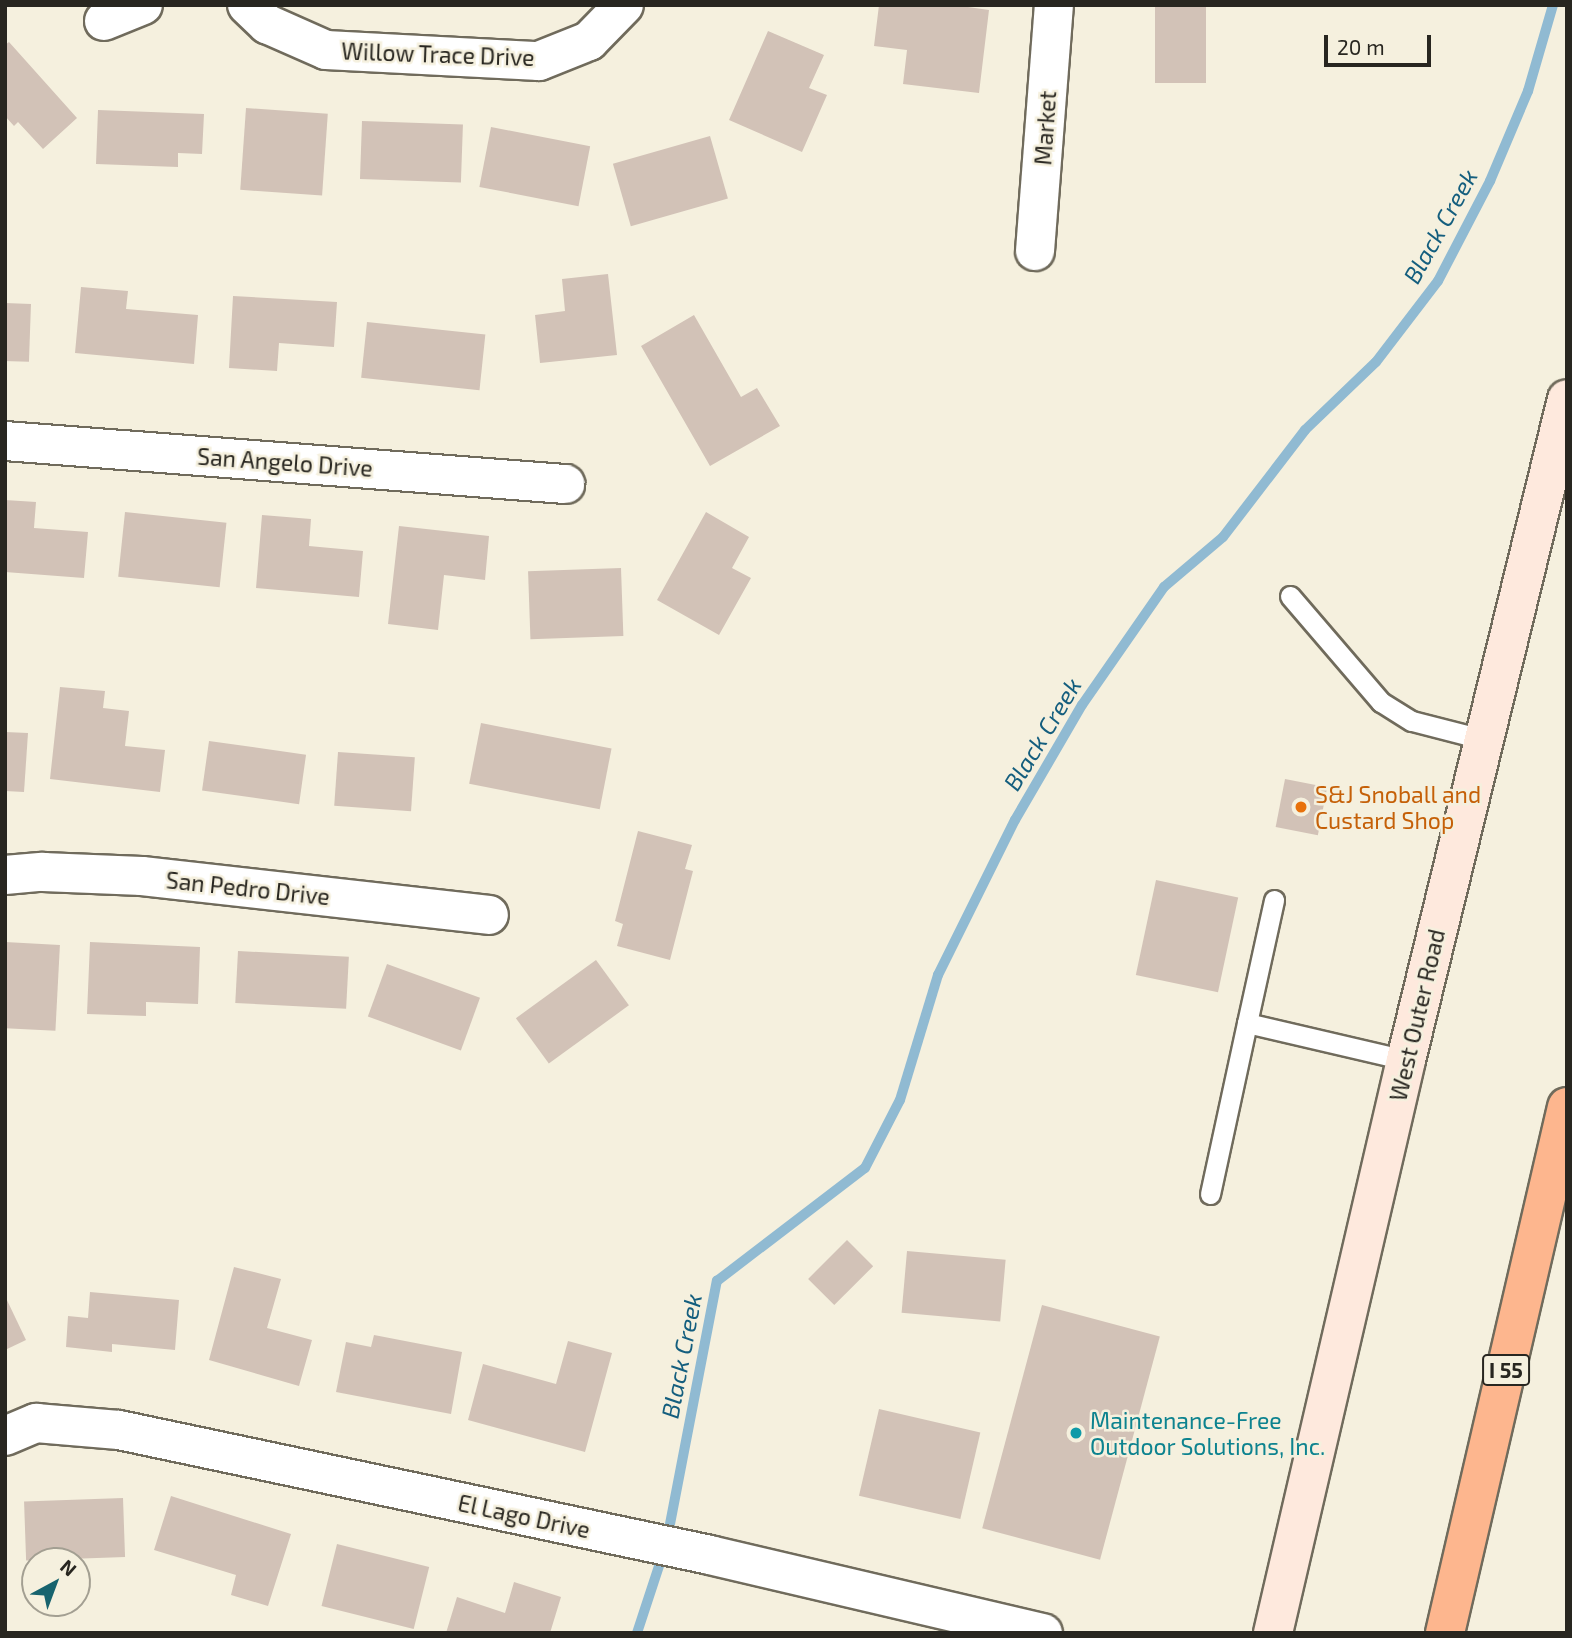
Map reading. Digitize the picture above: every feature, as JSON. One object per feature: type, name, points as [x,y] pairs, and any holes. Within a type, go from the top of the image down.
[{"type":"highway","name":"I 55","points":[[1445,1633],[1567,1107]]},
{"type":"street","points":[[104,21],[143,5]]},
{"type":"street","name":"Willow Trace Drive","points":[[247,5],[268,24],[326,50],[539,61],[589,41],[624,5]]},
{"type":"street","name":"Market","points":[[1035,251],[1054,5]]},
{"type":"street","name":"West Outer Road","points":[[1273,1633],[1482,740],[1567,399]]},
{"type":"street","name":"San Angelo Drive","points":[[5,440],[565,484]]},
{"type":"street","name":"San Pedro Drive","points":[[5,875],[43,872],[142,876],[489,915]]},
{"type":"street","name":"El Lago Drive","points":[[5,1436],[36,1423],[119,1430],[710,1555],[1043,1633]]},
{"type":"lane","points":[[1290,596],[1381,702],[1412,721],[1482,740]]},
{"type":"lane","points":[[1210,1194],[1274,900]]},
{"type":"lane","points":[[1247,1023],[1406,1060]]},
{"type":"building","points":[[879,5],[954,5],[989,10],[979,93],[903,84],[907,50],[874,46]]},
{"type":"building","points":[[1155,5],[1206,5],[1206,83],[1155,83]]},
{"type":"building","points":[[768,31],[824,55],[809,88],[827,95],[802,152],[729,120]]},
{"type":"building","points":[[9,42],[77,118],[43,149],[18,122],[14,126],[5,116],[5,45]]},
{"type":"building","points":[[246,108],[328,114],[322,196],[240,190]]},
{"type":"building","points":[[98,110],[204,114],[202,154],[178,153],[178,167],[96,164]]},
{"type":"building","points":[[362,121],[463,125],[461,182],[360,179]]},
{"type":"building","points":[[491,127],[590,146],[579,206],[479,187]]},
{"type":"building","points":[[710,136],[728,198],[631,226],[613,164]]},
{"type":"building","points":[[608,274],[617,355],[540,363],[535,315],[565,311],[562,279]]},
{"type":"building","points":[[81,287],[128,291],[126,309],[198,315],[194,364],[75,353]]},
{"type":"building","points":[[233,296],[337,302],[334,347],[279,343],[277,371],[229,368]]},
{"type":"building","points":[[5,303],[31,304],[29,362],[5,361]]},
{"type":"building","points":[[694,315],[741,397],[757,388],[780,426],[710,466],[641,346]]},
{"type":"building","points":[[367,322],[485,334],[479,390],[361,378]]},
{"type":"building","points":[[5,500],[36,502],[34,528],[88,532],[84,578],[5,572]]},
{"type":"building","points":[[125,512],[226,523],[220,587],[118,577]]},
{"type":"building","points":[[706,512],[749,537],[732,568],[751,578],[719,635],[657,600]]},
{"type":"building","points":[[262,515],[311,519],[309,546],[363,551],[359,597],[256,588]]},
{"type":"building","points":[[399,526],[489,536],[485,580],[444,575],[438,630],[388,624]]},
{"type":"building","points":[[621,568],[623,636],[530,639],[528,571]]},
{"type":"building","points":[[60,687],[105,691],[103,708],[129,711],[125,746],[165,750],[160,792],[50,779]]},
{"type":"building","points":[[481,723],[612,748],[600,809],[469,784]]},
{"type":"building","points":[[5,732],[28,733],[24,792],[5,791]]},
{"type":"building","points":[[209,741],[306,755],[299,804],[202,791]]},
{"type":"building","points":[[338,752],[415,757],[411,811],[334,806]]},
{"type":"building","name":"S&J Snoball and Custard Shop","points":[[1285,779],[1327,787],[1318,835],[1276,827]]},
{"type":"building","points":[[638,831],[692,845],[685,869],[693,871],[670,960],[617,946],[623,924],[615,921]]},
{"type":"building","points":[[1156,880],[1238,897],[1218,992],[1136,975]]},
{"type":"building","points":[[5,942],[60,945],[55,1031],[5,1028]]},
{"type":"building","points":[[90,942],[200,947],[198,1004],[146,1002],[146,1016],[87,1014]]},
{"type":"building","points":[[238,951],[349,957],[346,1009],[235,1003]]},
{"type":"building","points":[[596,960],[629,1005],[549,1063],[516,1018]]},
{"type":"building","points":[[387,964],[480,998],[461,1050],[368,1017]]},
{"type":"building","points":[[847,1240],[873,1266],[834,1305],[808,1279]]},
{"type":"building","points":[[907,1251],[1006,1260],[1000,1321],[902,1313]]},
{"type":"building","points":[[234,1267],[281,1279],[267,1328],[312,1340],[299,1386],[209,1360]]},
{"type":"building","points":[[90,1292],[179,1300],[175,1350],[112,1344],[112,1352],[66,1347],[68,1316],[88,1318]]},
{"type":"building","points":[[5,1296],[26,1340],[5,1350]]},
{"type":"building","name":"Maintenance-Free Outdoor Solutions, Inc.","points":[[1042,1305],[1160,1337],[1100,1560],[982,1528]]},
{"type":"building","points":[[374,1335],[462,1352],[451,1414],[336,1392],[346,1342],[371,1347]]},
{"type":"building","points":[[568,1341],[612,1353],[585,1452],[468,1420],[483,1364],[556,1384]]},
{"type":"building","points":[[879,1409],[980,1432],[960,1519],[859,1496]]},
{"type":"building","points":[[171,1496],[291,1534],[268,1606],[231,1595],[236,1575],[154,1550]]},
{"type":"building","points":[[123,1498],[125,1557],[91,1558],[91,1547],[26,1547],[24,1501]]},
{"type":"building","points":[[337,1544],[429,1567],[414,1629],[322,1606]]},
{"type":"building","points":[[514,1582],[561,1597],[550,1633],[446,1633],[457,1597],[505,1613]]},
{"type":"waterway","name":"Black Creek","points":[[670,1524],[717,1281],[865,1168],[900,1100],[938,975],[1015,820],[1082,705],[1164,587],[1223,537],[1305,430],[1376,362],[1438,281],[1490,181],[1528,91],[1553,5]]},
{"type":"waterway","name":"Black Creek","points":[[637,1633],[659,1566]]},
{"type":"place","name":"S&J Snoball and Custard Shop","points":[[1301,807]]},
{"type":"place","name":"Maintenance-Free Outdoor Solutions, Inc.","points":[[1076,1433]]}]
